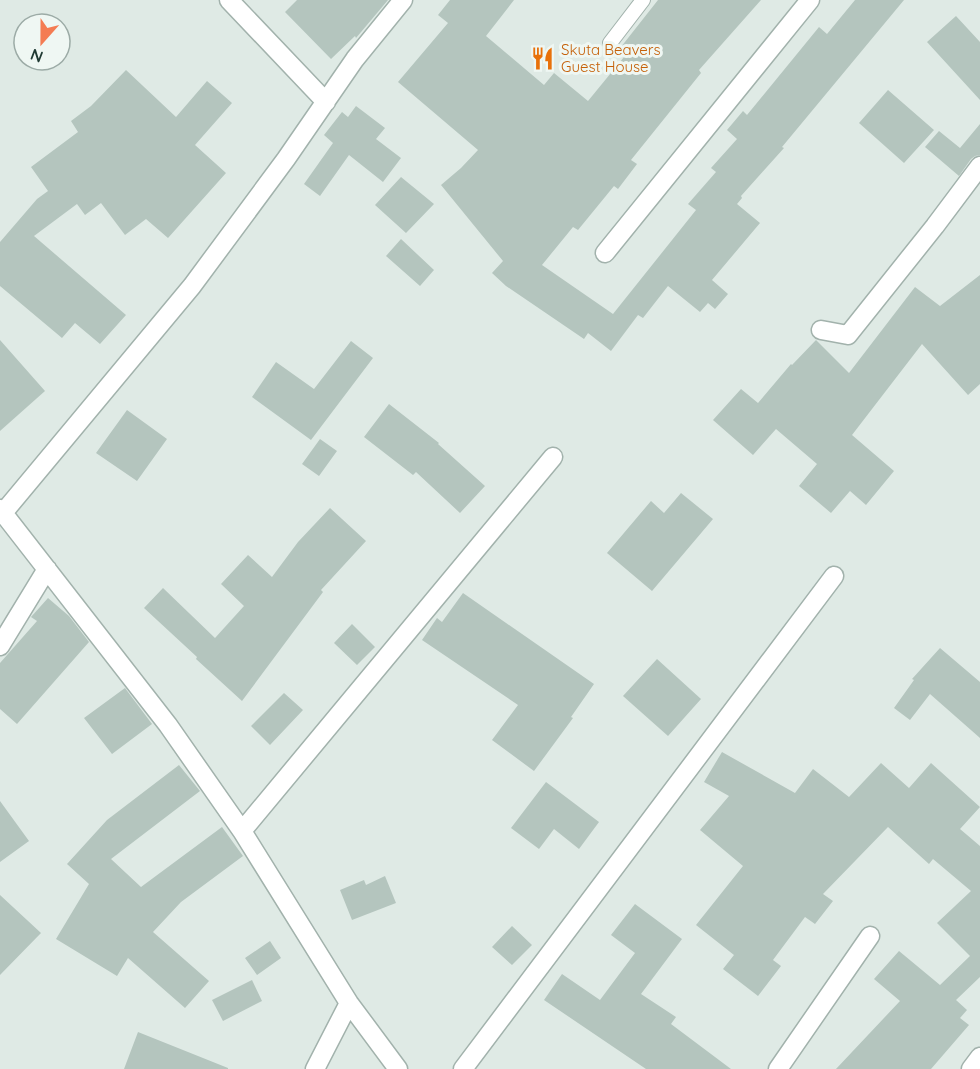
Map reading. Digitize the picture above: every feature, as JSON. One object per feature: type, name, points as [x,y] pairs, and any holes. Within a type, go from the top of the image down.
[{"type":"street","points":[[229,0],[326,102]]},
{"type":"street","points":[[398,1069],[349,1003],[242,831],[168,725],[2,511],[192,286],[286,159],[355,59],[403,0]]},
{"type":"street","points":[[605,253],[810,0]]},
{"type":"street","points":[[821,330],[848,335],[980,166]]},
{"type":"street","points":[[242,831],[554,457]]},
{"type":"street","points":[[0,646],[47,569]]},
{"type":"street","points":[[463,1069],[834,576]]},
{"type":"street","points":[[778,1069],[870,936]]},
{"type":"street","points":[[315,1069],[349,1003]]},
{"type":"street","points":[[972,1069],[980,1057]]},
{"type":"lane","points":[[610,43],[643,0]]},
{"type":"building","points":[[297,0],[388,0],[356,38],[355,36],[331,59],[285,12]]},
{"type":"building","points":[[450,0],[514,0],[486,36],[544,85],[554,73],[588,101],[624,57],[617,52],[658,0],[761,0],[699,70],[701,73],[631,160],[637,164],[618,189],[614,186],[578,230],[573,227],[542,265],[613,314],[696,210],[688,204],[716,172],[711,168],[737,139],[727,130],[743,111],[747,115],[819,27],[827,34],[855,0],[904,0],[782,147],[784,148],[741,196],[737,204],[760,223],[712,280],[728,294],[715,309],[708,303],[700,312],[668,286],[643,318],[638,315],[611,351],[588,333],[584,339],[506,286],[492,273],[503,261],[441,185],[478,150],[398,82],[448,23],[438,15]]},
{"type":"building","points":[[956,16],[980,42],[980,100],[927,42]]},
{"type":"building","points":[[126,70],[176,117],[207,81],[232,103],[195,145],[226,173],[168,238],[146,219],[125,235],[101,203],[85,215],[77,204],[34,236],[126,315],[100,344],[75,323],[62,338],[0,286],[0,242],[37,199],[48,191],[31,167],[78,132],[71,121],[91,106]]},
{"type":"building","points":[[888,90],[934,130],[904,163],[859,123]]},
{"type":"building","points":[[356,106],[385,128],[376,139],[401,158],[383,182],[349,155],[320,196],[304,184],[333,143],[324,135],[342,112],[348,117]]},
{"type":"building","points":[[980,124],[980,155],[971,159],[959,176],[925,147],[939,131],[960,148]]},
{"type":"building","points":[[401,177],[434,204],[406,233],[375,205]]},
{"type":"building","points":[[401,239],[434,270],[420,286],[386,256]]},
{"type":"building","points":[[980,275],[980,384],[968,395],[922,344],[852,435],[894,471],[866,505],[850,491],[831,513],[799,486],[817,464],[776,429],[753,455],[713,420],[741,389],[758,403],[791,364],[816,340],[849,373],[915,287],[940,306]]},
{"type":"building","points":[[0,340],[45,391],[0,431]]},
{"type":"building","points":[[351,341],[373,358],[311,440],[252,397],[276,362],[314,389]]},
{"type":"building","points":[[389,404],[439,443],[485,486],[460,513],[416,472],[413,475],[364,437]]},
{"type":"building","points":[[127,410],[167,439],[137,481],[96,453]]},
{"type":"building","points":[[320,439],[337,451],[319,476],[302,464]]},
{"type":"building","points":[[681,493],[713,519],[652,591],[607,553],[651,501],[664,513]]},
{"type":"building","points":[[330,508],[366,541],[321,590],[323,592],[242,701],[144,608],[163,588],[215,638],[244,606],[221,584],[248,555],[272,577],[298,542]]},
{"type":"building","points":[[463,593],[594,684],[571,717],[573,718],[534,771],[492,740],[518,705],[422,640],[437,618],[442,622]]},
{"type":"building","points":[[48,598],[69,616],[89,642],[17,724],[0,709],[0,663],[37,621],[31,617]]},
{"type":"building","points":[[352,624],[375,647],[357,665],[334,643]]},
{"type":"building","points":[[940,648],[980,682],[980,738],[930,694],[910,720],[894,708],[914,680],[912,679]]},
{"type":"building","points":[[657,659],[701,699],[668,736],[623,696]]},
{"type":"building","points":[[125,688],[152,724],[112,754],[84,718]]},
{"type":"building","points":[[284,693],[303,710],[270,745],[251,726]]},
{"type":"building","points":[[722,752],[795,793],[813,769],[849,797],[881,763],[909,788],[931,763],[980,807],[960,829],[980,846],[980,977],[956,1000],[967,1010],[960,1018],[969,1025],[931,1069],[836,1069],[900,1001],[874,979],[899,951],[940,985],[970,956],[937,923],[971,891],[933,859],[929,864],[888,827],[823,894],[833,901],[815,924],[805,917],[773,960],[781,966],[758,996],[723,969],[734,955],[696,925],[743,866],[700,830],[729,796],[704,782]]},
{"type":"building","points":[[179,765],[200,791],[111,859],[141,887],[222,827],[243,856],[181,902],[153,932],[209,981],[185,1008],[128,958],[117,976],[56,939],[89,884],[67,864],[107,820]]},
{"type":"building","points":[[546,782],[599,822],[579,849],[554,829],[539,849],[511,828]]},
{"type":"building","points":[[0,801],[29,841],[0,862]]},
{"type":"building","points":[[385,876],[396,903],[352,920],[340,890],[364,880],[366,885]]},
{"type":"building","points":[[0,895],[41,933],[0,975]]},
{"type":"building","points":[[635,904],[682,939],[641,994],[676,1017],[671,1024],[731,1069],[646,1069],[544,1000],[562,974],[600,1000],[635,953],[611,935]]},
{"type":"building","points":[[512,926],[532,945],[512,965],[492,947]]},
{"type":"building","points":[[270,941],[281,958],[257,975],[245,958]]},
{"type":"building","points":[[252,980],[262,1001],[223,1021],[212,1000]]},
{"type":"building","points":[[138,1032],[228,1068],[228,1069],[124,1069]]},
{"type":"place","name":"Skuta Beavers Guest House","points":[[543,58]]}]
